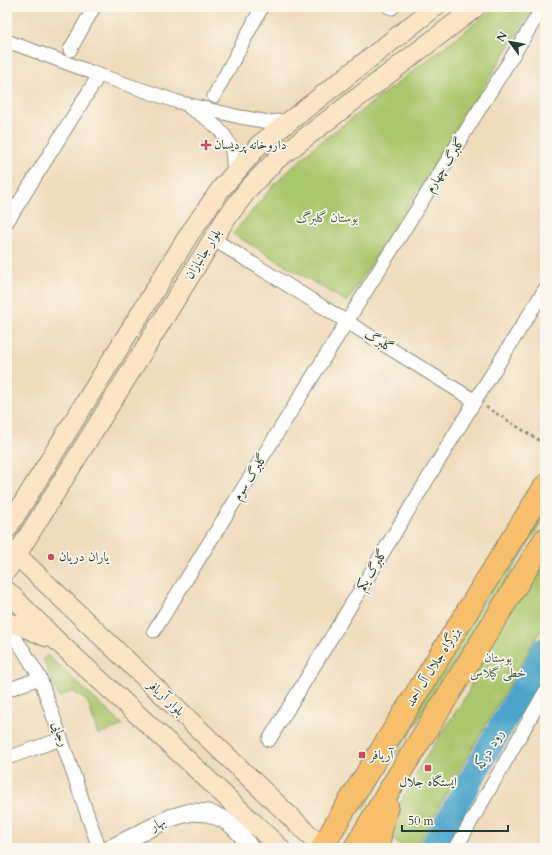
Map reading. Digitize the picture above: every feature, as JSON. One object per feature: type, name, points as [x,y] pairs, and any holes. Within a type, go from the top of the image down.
[{"type":"highway","name":"بزرگراه جلال آل احمد","points":[[322,848],[545,486]]},
{"type":"highway","points":[[355,848],[545,539]]},
{"type":"highway","points":[[378,848],[393,784]]},
{"type":"main road","name":"بلوار جانبازان","points":[[7,529],[190,233],[220,190],[259,145],[435,7]]},
{"type":"main road","name":"بلوار جانبازان","points":[[10,558],[212,239],[249,188],[276,160],[476,7]]},
{"type":"main road","points":[[259,145],[276,160]]},
{"type":"main road","name":"بلوار آریافر","points":[[10,558],[322,848]]},
{"type":"main road","points":[[7,592],[58,642],[191,763],[280,848]]},
{"type":"main road","points":[[7,622],[24,627],[58,642]]},
{"type":"street","points":[[70,50],[94,7]]},
{"type":"street","points":[[214,96],[262,7]]},
{"type":"street","name":"گلبرگ چهارم","points":[[347,322],[543,7]]},
{"type":"street","points":[[7,41],[178,102],[240,118],[269,122],[292,120]]},
{"type":"street","points":[[7,222],[99,75]]},
{"type":"street","points":[[178,102],[208,120],[228,140],[232,151],[234,173]]},
{"type":"street","name":"گلبرگ","points":[[212,239],[475,401]]},
{"type":"street","name":"گلبرگ یکم","points":[[269,740],[475,401],[545,289]]},
{"type":"street","name":"گلبرگ سوم","points":[[154,631],[347,322]]},
{"type":"street","name":"رجایی","points":[[7,627],[24,650],[40,678],[99,848]]},
{"type":"street","points":[[7,690],[40,678]]},
{"type":"street","points":[[456,848],[545,692]]},
{"type":"street","points":[[7,758],[61,739]]},
{"type":"street","name":"بهار","points":[[111,848],[170,818],[191,812],[208,814],[223,819],[241,834],[250,848]]},
{"type":"path","points":[[475,401],[545,444]]},
{"type":"green space","name":"بوستان گلبرگ","points":[[496,7],[534,7],[347,302],[233,234],[273,186],[313,148]]},
{"type":"green space","points":[[545,499],[545,517],[363,809],[359,806]]},
{"type":"green space","name":"بوستان خطی گیلاس","points":[[545,552],[545,623],[416,848],[405,848],[384,833],[419,768],[468,693],[480,657]]},
{"type":"green space","points":[[47,655],[123,725],[98,735],[88,702],[73,691],[59,697],[43,659]]},
{"type":"waterway","name":"رود درکه","points":[[432,848],[545,649]]},
{"type":"place","name":"داروخانه پردیسان","points":[[206,145]]},
{"type":"place","name":"یاران دریان","points":[[51,557]]},
{"type":"place","name":"آریافر","points":[[362,755]]},
{"type":"place","name":"ایستگاه جلال","points":[[428,768]]}]
